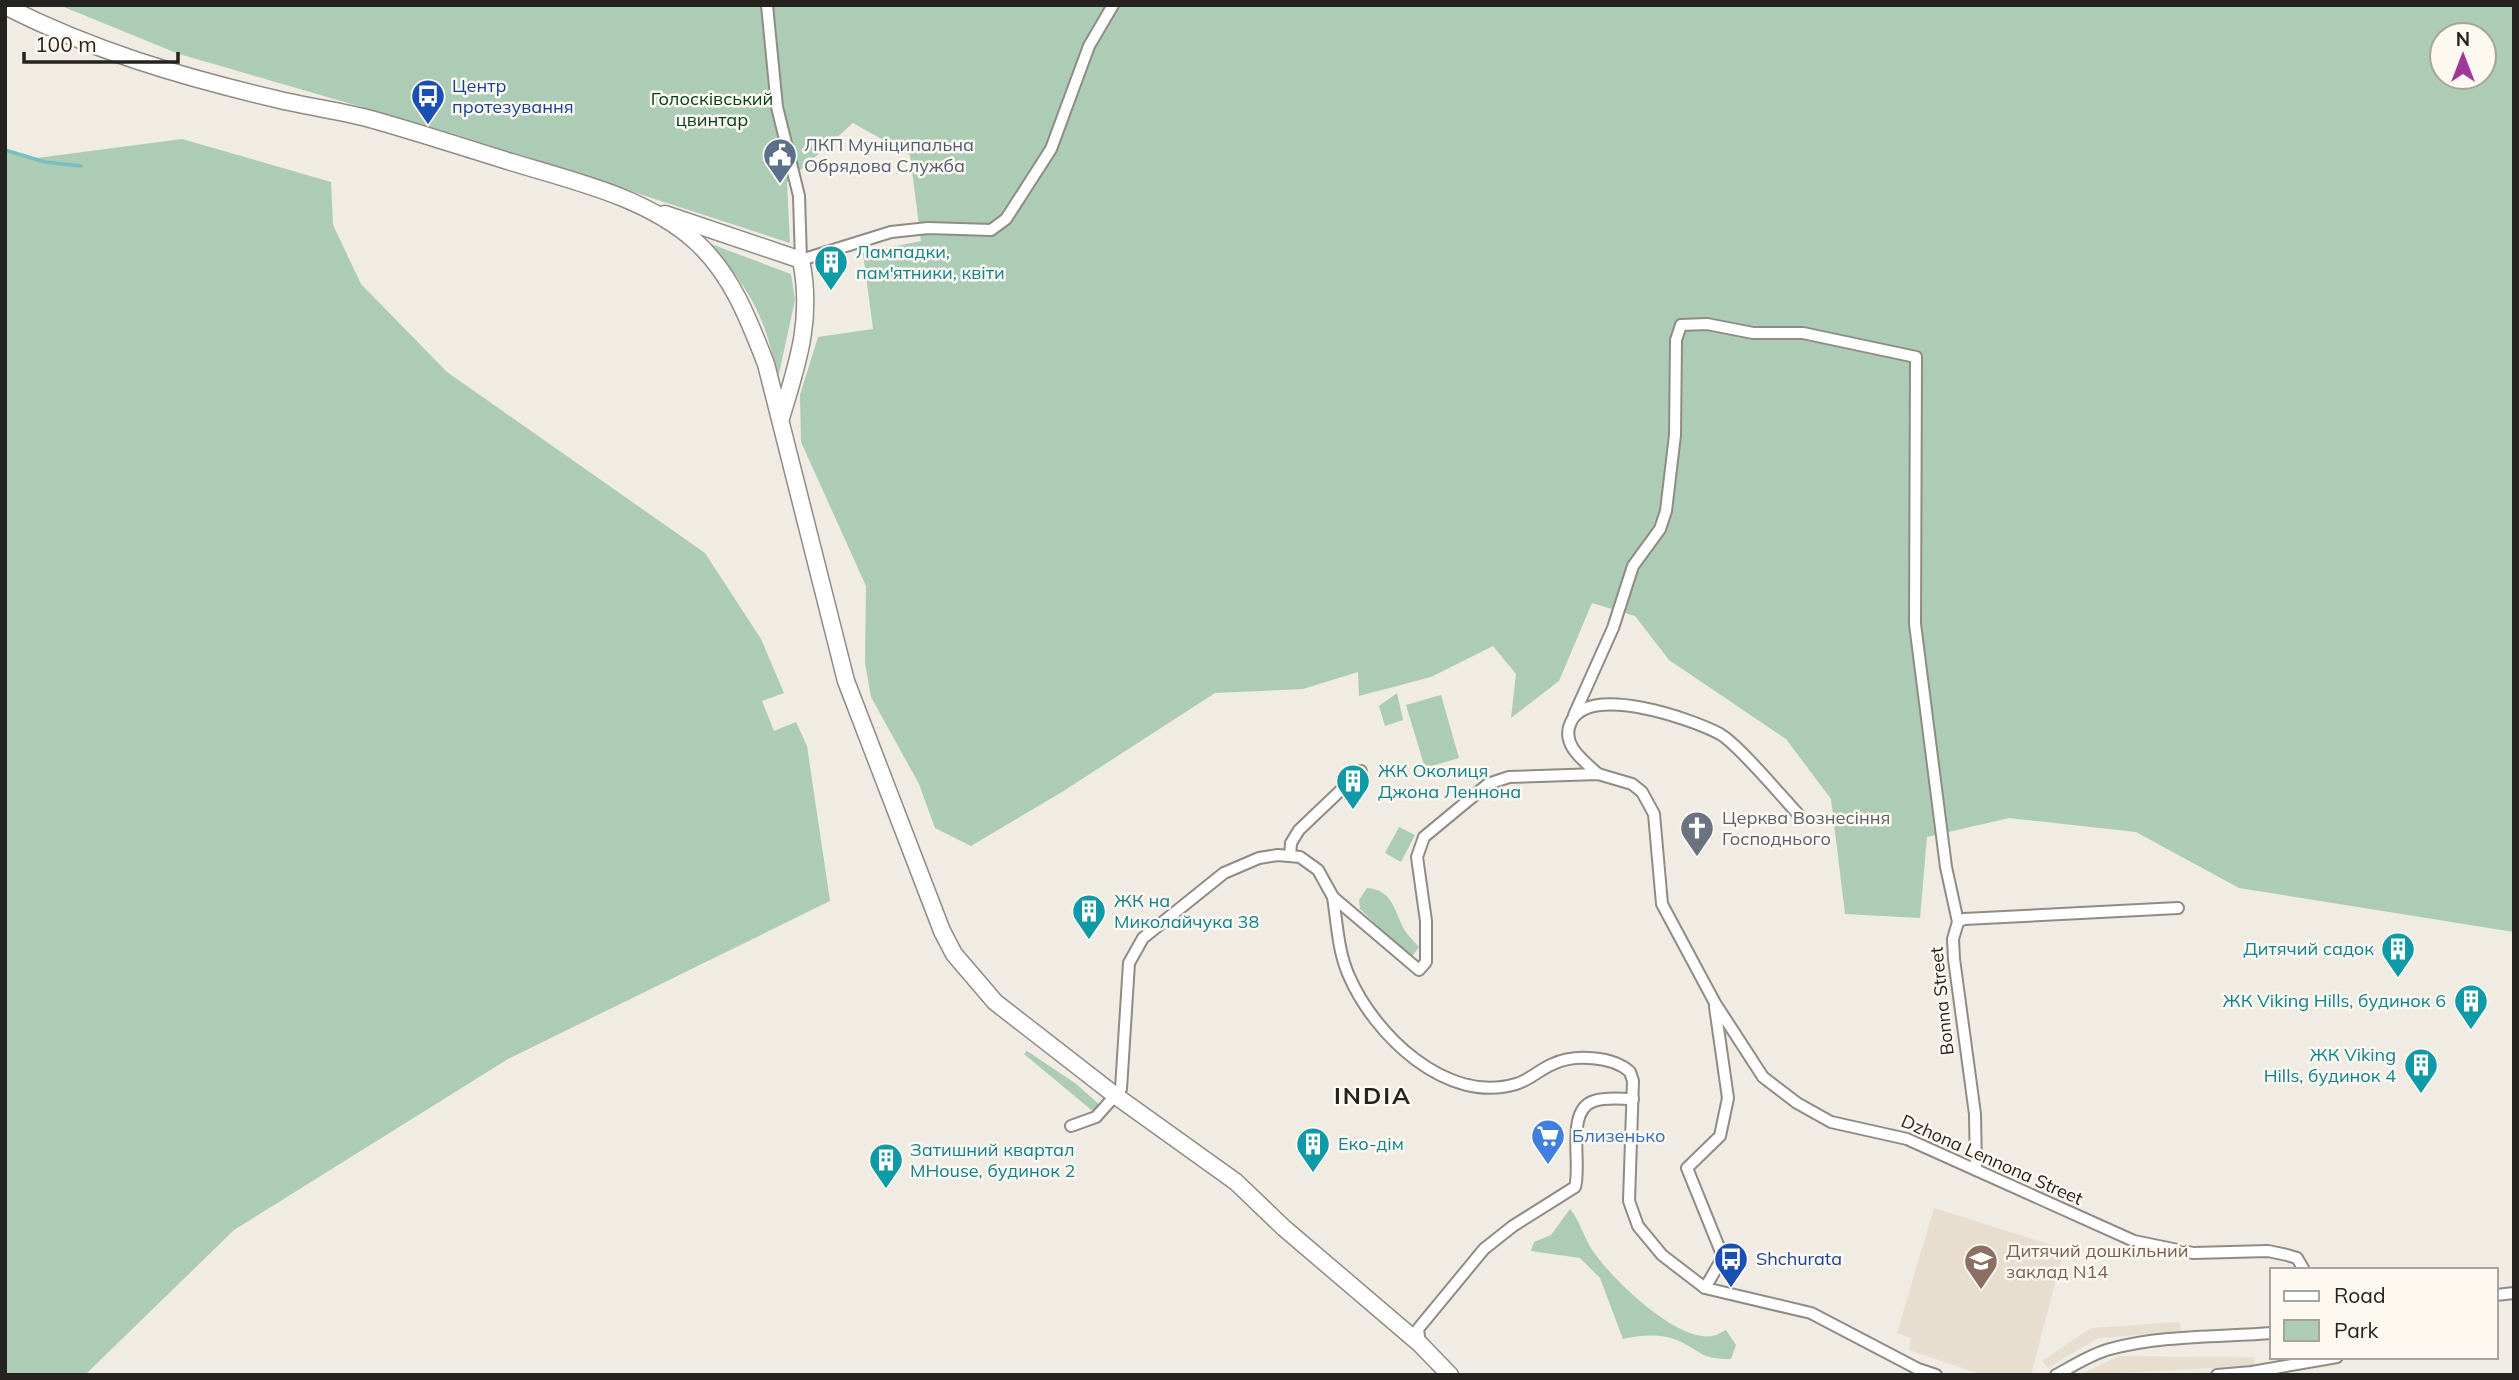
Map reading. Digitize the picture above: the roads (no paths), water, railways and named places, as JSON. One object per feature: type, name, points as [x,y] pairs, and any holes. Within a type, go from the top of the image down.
[{"type":"street","points":[[767,5],[777,107],[799,196],[801,260],[807,293],[802,347],[781,418]]},
{"type":"street","points":[[5,6],[103,50],[149,66],[276,100],[372,119],[801,260],[891,232],[928,228],[991,230],[1006,219],[1046,158],[1089,46],[1113,5]]},
{"type":"street","points":[[649,209],[696,242],[730,285],[748,316],[781,418],[814,561],[846,681],[942,931],[954,954],[995,1002],[1116,1096],[1236,1182],[1284,1228],[1420,1344],[1446,1373]]},
{"type":"street","points":[[1598,774],[1573,750],[1568,739],[1568,726],[1613,628],[1633,566],[1660,529],[1666,511],[1675,435],[1676,340],[1681,325],[1707,324],[1754,333],[1802,333],[1916,357],[1915,624],[1946,867],[1958,922]]},
{"type":"street","points":[[1574,715],[1586,706],[1605,704],[1672,713],[1722,735],[1799,815]]},
{"type":"street","points":[[1290,856],[1291,843],[1299,831],[1361,771]]},
{"type":"street","name":"Dzhona Lennona Street","points":[[1333,897],[1419,970],[1426,962],[1426,921],[1417,857],[1424,837],[1488,784],[1528,774],[1598,774],[1632,784],[1650,802],[1658,834],[1662,904],[1715,1003],[1763,1077],[1797,1104],[1831,1122],[1899,1136],[2134,1241],[2193,1253],[2267,1251],[2297,1258],[2303,1268]]},
{"type":"street","points":[[1071,1126],[1096,1117],[1116,1096],[1124,1072],[1129,963],[1143,938],[1224,873],[1259,858],[1300,858],[1318,870],[1333,897],[1341,950],[1359,997],[1372,1018],[1432,1070],[1464,1085],[1502,1087],[1517,1084],[1560,1061],[1595,1059],[1624,1066],[1630,1072],[1633,1099],[1628,1186],[1633,1215],[1662,1255],[1705,1288],[1811,1313],[1918,1369],[1936,1375]]},
{"type":"street","name":"Bonna Street","points":[[1976,1170],[1975,1114],[1954,959],[1953,939],[1958,922],[1964,919],[2044,913],[2178,908]]},
{"type":"street","points":[[1705,1288],[1723,1257],[1687,1168],[1720,1136],[1728,1098],[1715,1003]]},
{"type":"street","points":[[1420,1344],[1418,1329],[1484,1250],[1513,1226],[1576,1187],[1577,1127],[1583,1109],[1595,1100],[1633,1099]]},
{"type":"street","points":[[2056,1375],[2094,1355],[2121,1347],[2147,1342],[2270,1333]]},
{"type":"street","points":[[2217,1375],[2281,1371],[2329,1359]]},
{"type":"waterway","points":[[5,150],[45,162],[81,166]]},
{"type":"place","name":"Центр протезування","points":[[428,126]]},
{"type":"place","name":"ЛКП Муніципальна Обрядова Служба","points":[[780,185]]},
{"type":"place","name":"Лампадки, пам'ятники, квіти","points":[[831,292]]},
{"type":"place","name":"ЖК Околиця Джона Леннона","points":[[1353,811]]},
{"type":"place","name":"Церква Вознесіння Господнього","points":[[1697,858]]},
{"type":"place","name":"ЖК на Миколайчука 38","points":[[1089,941]]},
{"type":"place","name":"Дитячий садок","points":[[2398,979]]},
{"type":"place","name":"ЖК Viking Hills, будинок 6","points":[[2471,1031]]},
{"type":"place","name":"ЖК Viking Hills, будинок 4","points":[[2421,1095]]},
{"type":"place","name":"Близенько","points":[[1548,1166]]},
{"type":"place","name":"Еко-дім","points":[[1313,1174]]},
{"type":"place","name":"Затишний квартал MHouse, будинок 2","points":[[886,1190]]},
{"type":"place","name":"Shchurata","points":[[1731,1289]]},
{"type":"place","name":"Дитячий дошкільний заклад N14","points":[[1981,1291]]},
{"type":"district","name":"INDIA","points":[[1373,1096]]},
{"type":"park label","name":"Голосківський цвинтар","points":[[712,109]]}]
